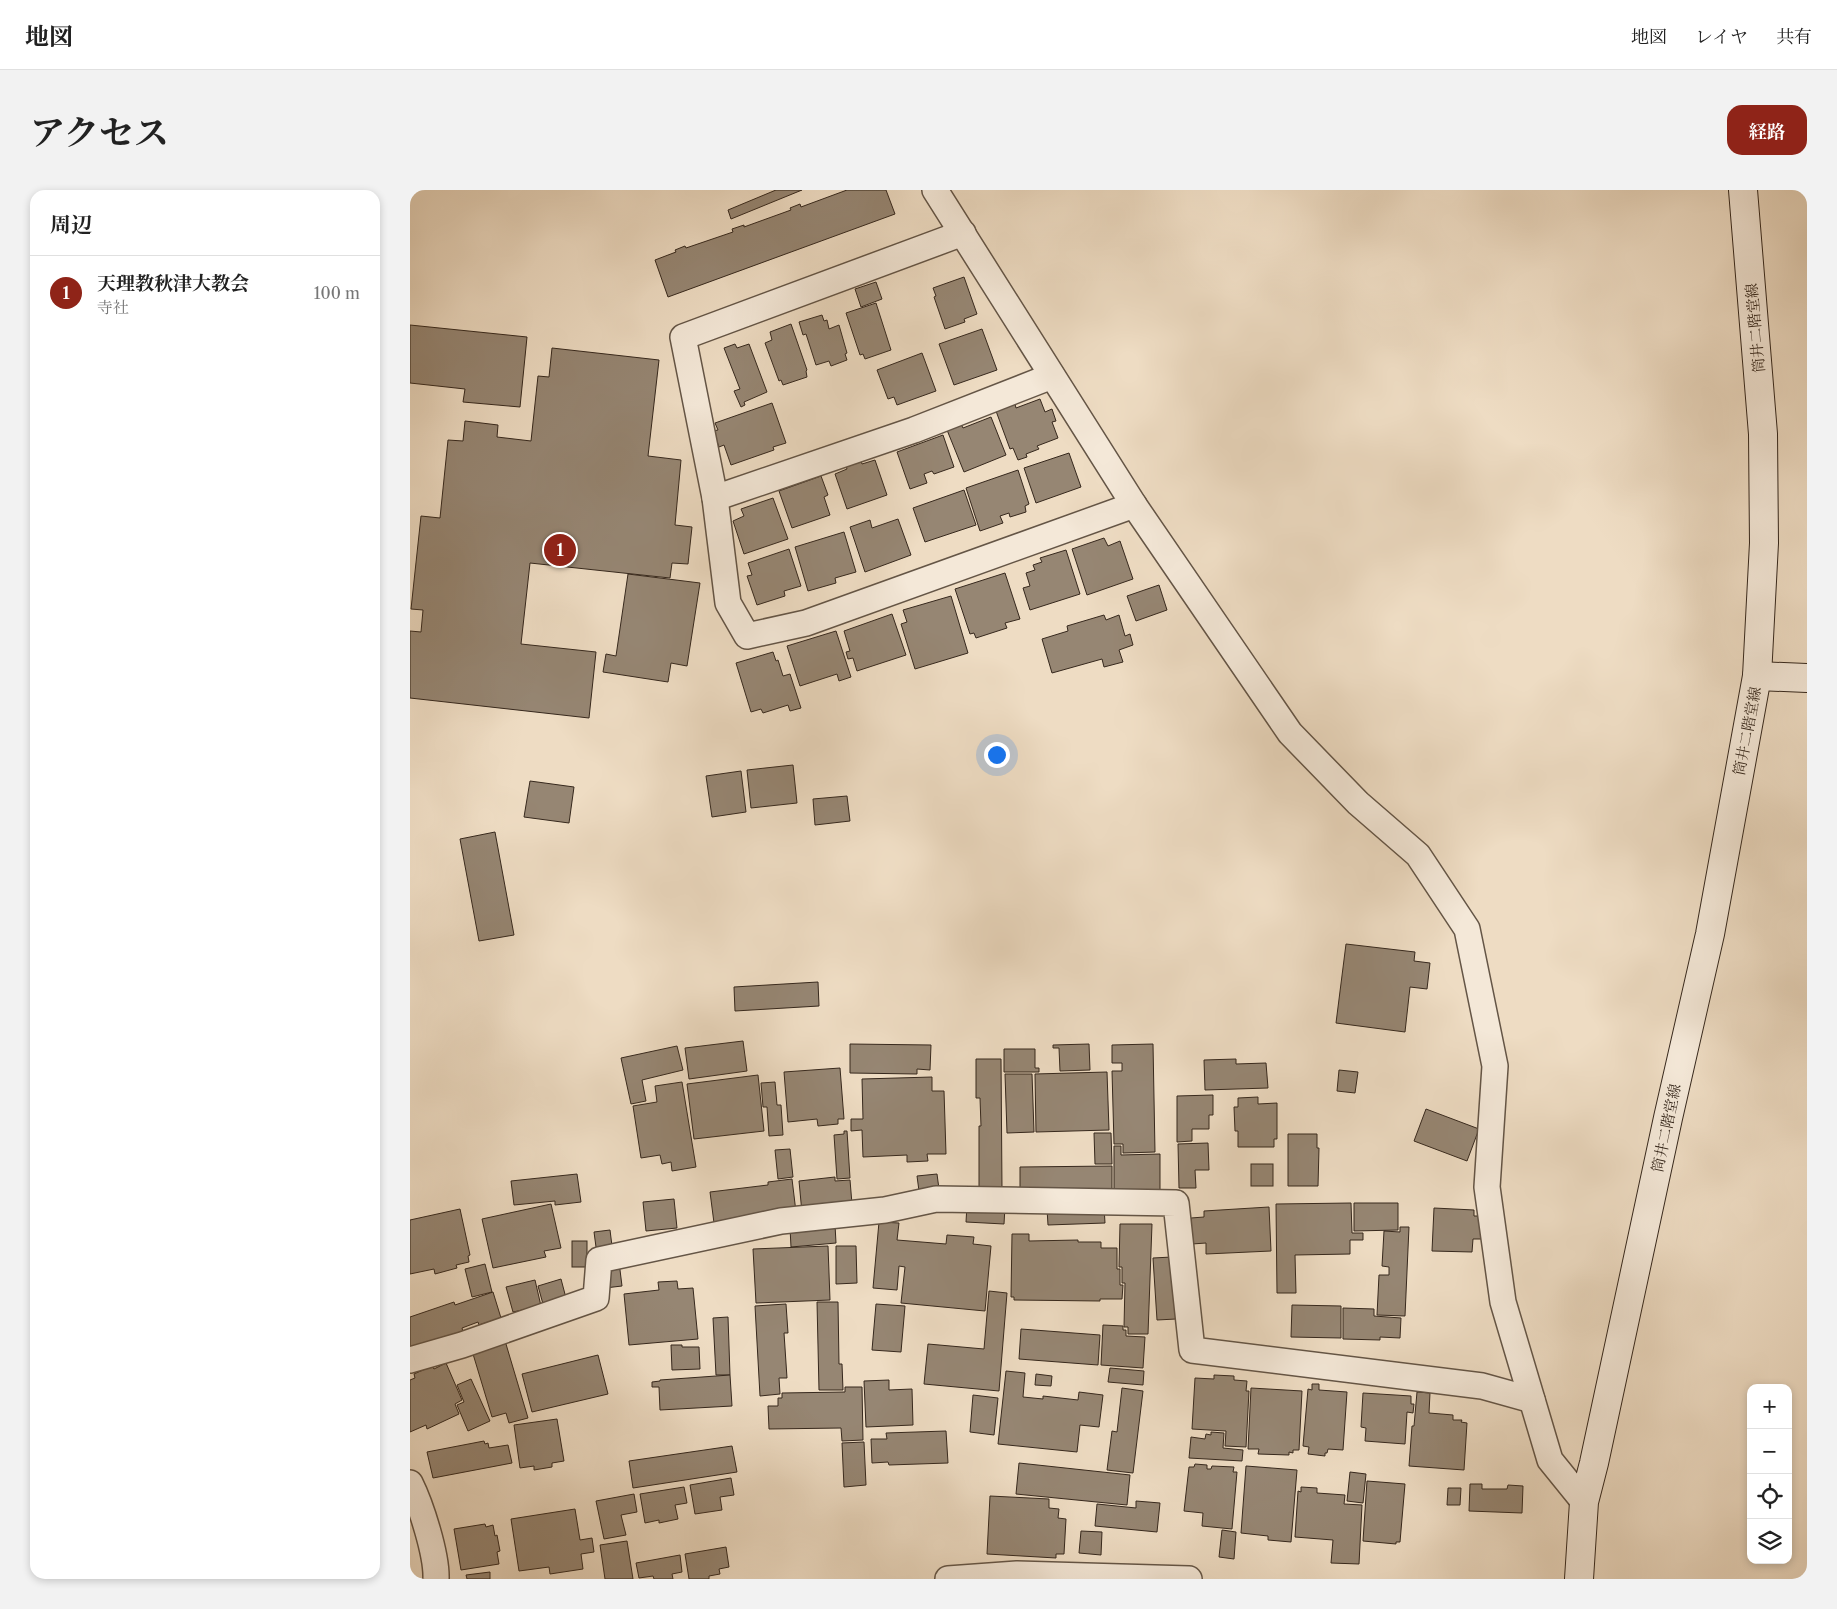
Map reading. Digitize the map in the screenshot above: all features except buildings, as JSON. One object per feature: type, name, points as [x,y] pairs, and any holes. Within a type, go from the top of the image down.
[{"type":"main road","name":"筒井二階堂線","points":[[1579,1579],[1584,1502],[1710,934],[1757,676],[1764,543],[1764,434],[1743,190]]},
{"type":"main road","name":"筒井二階堂線","points":[[1757,676],[1807,678]]},
{"type":"street","points":[[935,190],[1134,505],[1290,733],[1358,803],[1418,855],[1467,930],[1495,1066],[1487,1187],[1503,1302],[1550,1460],[1584,1502]]},
{"type":"street","points":[[963,233],[683,337],[716,498],[728,603],[747,636],[806,623],[1134,505]]},
{"type":"street","points":[[716,498],[914,430],[1052,376]]},
{"type":"street","points":[[410,1360],[462,1345],[596,1298],[599,1260],[782,1221],[885,1210],[936,1199],[1176,1203],[1192,1350],[1482,1386],[1532,1400]]},
{"type":"street","points":[[410,1483],[416,1495],[436,1565],[436,1579]]},
{"type":"street","points":[[948,1579],[1016,1574],[1190,1579]]},
{"type":"place","name":"天理教秋津大教会","points":[[560,550]]}]
